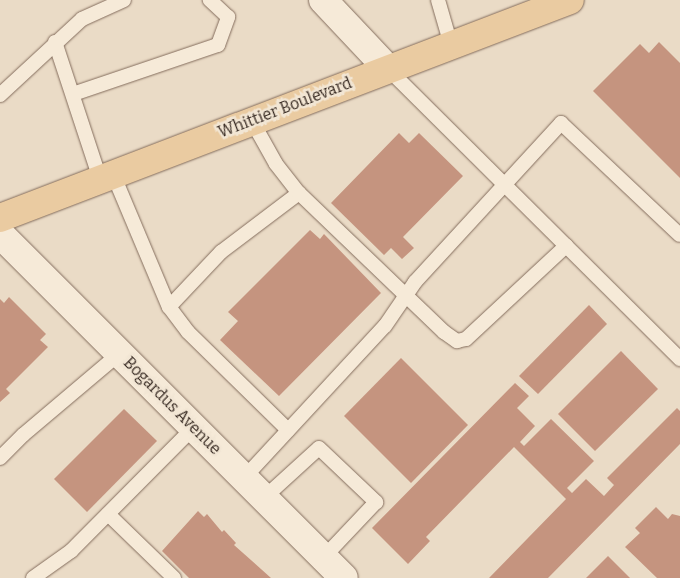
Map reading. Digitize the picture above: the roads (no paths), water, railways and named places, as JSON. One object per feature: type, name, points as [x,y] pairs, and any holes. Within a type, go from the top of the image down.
[{"type":"main road","name":"Whittier Boulevard","points":[[0,218],[570,0]]},
{"type":"street","points":[[323,0],[388,69]]},
{"type":"street","name":"Bogardus Avenue","points":[[0,234],[344,578]]},
{"type":"lane","points":[[0,95],[82,19],[124,0]]},
{"type":"lane","points":[[73,94],[218,45],[228,17],[210,0]]},
{"type":"lane","points":[[438,0],[451,45]]},
{"type":"lane","points":[[56,42],[73,94],[107,177],[169,307],[188,332],[288,430]]},
{"type":"lane","points":[[388,69],[680,359]]},
{"type":"lane","points":[[252,121],[276,164],[298,193],[444,332],[457,341],[466,339],[566,246]]},
{"type":"lane","points":[[244,478],[385,326],[406,295],[503,183],[561,123],[680,235]]},
{"type":"lane","points":[[169,307],[221,252],[298,193]]},
{"type":"lane","points":[[0,458],[23,435],[119,354]]},
{"type":"lane","points":[[33,578],[71,552],[193,428]]},
{"type":"lane","points":[[264,498],[320,448],[376,502],[324,557]]},
{"type":"lane","points":[[108,514],[174,578]]}]
